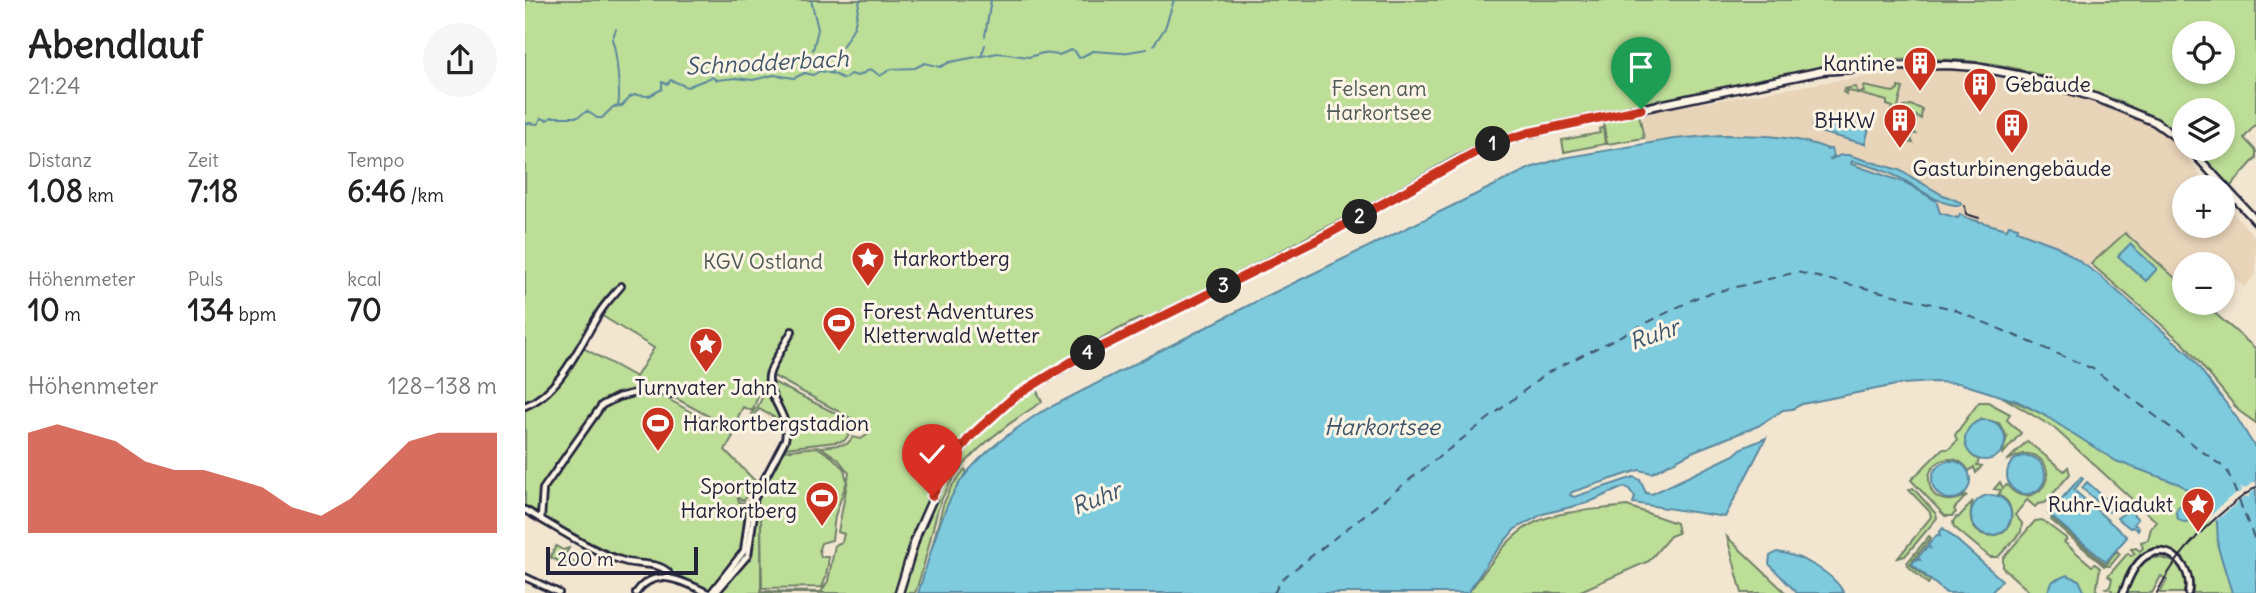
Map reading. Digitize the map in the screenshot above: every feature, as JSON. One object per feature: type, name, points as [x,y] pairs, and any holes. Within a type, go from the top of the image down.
[{"type":"main road","points":[[899,593],[926,510],[951,461],[971,436],[999,409],[1071,362],[1319,239],[1458,160],[1498,142],[1551,127],[1822,71],[1947,65],[1976,67],[2022,76],[2097,99],[2155,122],[2172,134]]},
{"type":"main road","points":[[2202,161],[2256,221]]},
{"type":"street","points":[[525,406],[537,402],[550,389],[573,359],[597,316],[621,286]]},
{"type":"street","points":[[636,593],[648,580],[669,577],[710,593],[744,551],[753,502],[787,432],[769,375],[792,331]]},
{"type":"street","points":[[541,519],[543,489],[602,405],[618,397],[639,392],[657,391],[671,394]]},
{"type":"street","points":[[525,510],[613,557],[629,563],[664,568],[669,577]]},
{"type":"street","points":[[2123,593],[2137,564],[2153,553],[2171,556],[2187,568],[2190,584],[2188,593]]},
{"type":"street","points":[[525,577],[559,593]]},
{"type":"shaded area","points":[[1961,70],[2055,90],[2123,111],[2151,124],[2172,138],[2172,161],[2190,161],[2200,175],[2172,175],[2172,238],[2235,238],[2235,215],[2256,238],[2256,274],[2244,287],[2235,278],[2235,252],[2172,252],[2172,275],[2125,234],[2088,267],[2057,246],[2040,238],[2020,234],[2018,227],[2008,229],[1966,218],[1961,214],[1959,218],[1939,212],[1868,168],[1851,164],[1852,161],[1880,169],[1938,200],[1961,203],[1887,166],[1863,158],[1829,161],[1825,149],[1820,146],[1765,137],[1721,135],[1646,143],[1641,113],[1833,81],[1911,71]]},
{"type":"green space","points":[[525,0],[2256,0],[2256,124],[2244,138],[2256,151],[2256,158],[2235,181],[2235,175],[2219,175],[2206,161],[2235,161],[2235,98],[2172,98],[2172,129],[2118,101],[2042,76],[1987,63],[1909,59],[1830,67],[1559,121],[1490,140],[1146,320],[1141,318],[1121,328],[1081,354],[1034,379],[977,425],[944,468],[922,513],[897,593],[715,593],[674,574],[665,566],[629,561],[525,508]],"holes":[[[599,314],[654,348],[636,377],[580,346]],[[768,373],[858,422],[869,431],[861,439],[853,437],[847,444],[821,447],[838,459],[849,473],[838,532],[844,534],[842,542],[835,545],[828,581],[821,592],[761,591],[761,518],[762,588],[822,587],[829,557],[821,557],[819,549],[821,543],[832,540],[835,516],[847,481],[844,469],[817,447],[782,451],[765,484],[763,495],[760,494],[757,508],[739,502],[738,498],[744,501],[755,481],[725,450],[733,436],[656,392],[657,388],[732,429],[743,407],[752,411]]]},
{"type":"green space","points":[[1863,86],[1893,92],[1898,90],[1898,87],[1903,88],[1894,122],[1890,121],[1893,107],[1887,105],[1887,101],[1846,90],[1846,94],[1843,92],[1844,89],[1856,87],[1857,92],[1864,92]]},
{"type":"green space","points":[[1910,105],[1922,109],[1921,119],[1917,116],[1916,120],[1899,124],[1904,107]]},
{"type":"green space","points":[[1639,114],[1644,138],[1607,144],[1603,121]]},
{"type":"green space","points":[[1914,121],[1913,131],[1916,134],[1912,134],[1913,143],[1898,141],[1896,134],[1899,125]]},
{"type":"green space","points":[[1603,128],[1605,144],[1564,152],[1562,140],[1600,133],[1599,129]]},
{"type":"green space","points":[[2125,233],[2172,275],[2172,315],[2217,315],[2256,349],[2256,423],[2239,411],[2184,344],[2091,264]]},
{"type":"green space","points":[[771,381],[851,421],[854,428],[844,441],[784,448],[787,424],[759,409],[754,415],[751,414]]},
{"type":"green space","points":[[1035,387],[1042,402],[996,434],[955,476],[938,509],[915,593],[902,593],[920,531],[947,476],[985,428]]},
{"type":"green space","points":[[1996,393],[2209,489],[2246,593],[2160,593],[2167,580],[2161,576],[2152,593],[2125,593],[2144,561],[2159,558],[2179,565],[2184,559],[2172,550],[2161,547],[2143,554],[2120,593],[2112,593],[2112,590],[2106,588],[2110,587],[2112,579],[2108,576],[2128,553],[2131,556],[2135,554],[2131,549],[2140,551],[2143,548],[2141,542],[2148,540],[2151,528],[2157,522],[2054,428]]},
{"type":"green space","points":[[1979,402],[1988,402],[2010,414],[2007,420],[2021,433],[2002,455],[2007,437],[1999,423],[1982,419],[1970,427],[1965,439],[1966,445],[1979,460],[1977,465],[1982,466],[1976,473],[1974,467],[1969,471],[1959,461],[1947,459],[1937,464],[1929,475],[1932,491],[1941,499],[1953,500],[1967,495],[1954,509],[1956,512],[1952,516],[1945,516],[1911,480],[1942,449],[1949,449],[1957,441],[1955,435]]},
{"type":"green space","points":[[2027,441],[2064,471],[2068,467],[2070,474],[2045,503],[2035,507],[2027,500],[2015,515],[2022,523],[2021,532],[1998,557],[1990,557],[1954,527],[1953,522],[1973,501],[1973,527],[1989,536],[2005,530],[2010,522],[2011,511],[2007,501],[1998,495],[2001,490],[1994,489],[2000,482],[2003,488],[2007,485],[2016,493],[2025,496],[2033,494],[2040,490],[2047,475],[2045,466],[2031,454],[2008,460]]},
{"type":"green space","points":[[965,469],[967,473],[947,509],[925,574],[943,505],[951,487]]},
{"type":"green space","points":[[1913,488],[1937,518],[1905,556],[1898,558],[1931,517],[1930,512],[1909,490]]},
{"type":"green space","points":[[1627,506],[1676,523],[1678,533],[1670,536],[1649,561],[1576,593],[1468,593],[1507,544],[1536,522],[1569,513]]},
{"type":"green space","points":[[2052,518],[2106,565],[2117,551],[2120,554],[2110,566],[2104,566],[2051,520]]},
{"type":"green space","points":[[2042,520],[2067,539],[2064,542],[2092,566],[2095,564],[2100,568],[2096,593],[2031,593],[2003,568],[2003,558],[2035,521]]},
{"type":"green space","points":[[1929,536],[1931,538],[1910,564],[1930,581],[1928,584],[1907,563]]},
{"type":"green space","points":[[1727,537],[1786,593],[1742,593]]},
{"type":"green space","points":[[556,546],[563,550],[569,548],[562,561],[565,563],[570,559],[576,563],[574,569],[550,557]]},
{"type":"water","points":[[1815,116],[1869,128],[1865,144],[1812,130]]},
{"type":"water","name":"Harkortsee","points":[[1721,135],[1789,138],[1815,144],[1828,149],[1826,150],[1831,149],[1834,156],[1829,160],[1848,155],[1899,170],[1962,203],[1961,205],[1937,200],[1900,178],[1882,170],[1852,161],[1851,164],[1906,183],[1936,201],[1940,213],[1958,218],[1960,214],[2007,229],[2009,225],[2018,227],[2017,231],[2057,246],[2099,275],[2188,353],[2237,418],[2256,449],[2256,593],[2232,593],[2218,547],[2217,522],[2199,511],[2189,491],[2179,484],[2116,461],[2017,401],[1959,383],[1935,382],[1901,384],[1802,404],[1783,410],[1758,426],[1694,451],[1652,473],[1639,470],[1572,492],[1570,495],[1574,497],[1634,477],[1640,480],[1646,493],[1652,494],[1766,438],[1725,517],[1633,503],[1635,497],[1624,487],[1587,503],[1543,514],[1515,529],[1489,560],[1468,593],[918,593],[944,514],[963,478],[993,447],[1039,413],[1263,298],[1530,168],[1563,158],[1674,139]]},
{"type":"water","points":[[2130,244],[2157,269],[2146,281],[2118,256]]},
{"type":"water","points":[[1985,420],[1999,426],[2005,440],[1999,454],[1985,460],[1971,454],[1965,440],[1971,426]]},
{"type":"water","points":[[2026,456],[2040,461],[2045,475],[2040,489],[2026,494],[2012,489],[2007,475],[2012,461]]},
{"type":"water","points":[[1951,461],[1965,466],[1970,480],[1965,494],[1951,499],[1937,494],[1932,480],[1937,466]]},
{"type":"water","points":[[2081,477],[2083,479],[2074,490],[2127,537],[2106,562],[2048,514]]},
{"type":"water","points":[[2087,482],[2114,506],[2109,512],[2082,488]]},
{"type":"water","points":[[1991,495],[2005,501],[2011,515],[2005,529],[1991,535],[1977,529],[1971,515],[1977,501]]},
{"type":"water","points":[[2181,504],[2189,504],[2194,513],[2192,520],[2181,522],[2176,517],[2176,509]]},
{"type":"water","points":[[2129,510],[2138,519],[2134,524],[2138,530],[2130,528],[2117,518]]},
{"type":"water","points":[[1943,528],[2002,580],[1991,593],[1946,593],[1912,564],[1916,559],[1920,560],[1918,557],[1927,547],[1930,548],[1928,545],[1937,535],[1940,536]]},
{"type":"water","points":[[1777,552],[1815,566],[1832,578],[1844,593],[1797,593],[1769,564],[1770,556]]},
{"type":"water","points":[[2067,575],[2079,580],[2085,593],[2047,593],[2053,581]]},
{"type":"pier","points":[[2256,481],[2256,489],[2249,494],[2249,498],[2246,496],[2213,523],[2207,519],[2229,498],[2242,491],[2241,486],[2244,489]]},
{"type":"waterway","points":[[811,0],[818,29],[813,50]]},
{"type":"waterway","points":[[842,47],[854,27],[860,0]]},
{"type":"waterway","points":[[985,36],[991,0]]},
{"type":"waterway","name":"Schnodderbach","points":[[1154,45],[1165,28],[1174,0]]},
{"type":"waterway","points":[[616,29],[612,40],[618,72],[618,105]]},
{"type":"waterway","points":[[982,54],[985,45]]},
{"type":"waterway","name":"Schnodderbach","points":[[525,125],[538,124],[541,118],[547,120],[552,117],[578,117],[587,111],[597,118],[602,118],[613,107],[622,106],[630,97],[649,96],[662,89],[662,82],[667,84],[671,80],[687,87],[712,77],[717,80],[753,80],[774,75],[794,78],[820,71],[844,79],[850,74],[858,76],[871,69],[880,76],[891,69],[915,68],[925,63],[940,67],[950,62],[998,53],[1029,57],[1043,53],[1059,55],[1071,50],[1075,51],[1079,58],[1093,51],[1122,53],[1147,49]]},
{"type":"waterway","points":[[832,74],[831,68],[837,55]]},
{"type":"waterway","points":[[804,73],[809,63],[807,58]]},
{"type":"ferry route","points":[[1274,593],[1282,579],[1547,373],[1700,296],[1797,272],[1953,309],[2093,369],[2227,470],[2256,543]]},
{"type":"railway","points":[[1965,206],[1966,214],[1979,218]]},
{"type":"railway","points":[[2157,593],[2187,547],[2213,521],[2256,487]]},
{"type":"place","name":"Kantine","points":[[1920,93]]},
{"type":"place","name":"Gebäude","points":[[1980,114]]},
{"type":"place","name":"BHKW","points":[[1900,150]]},
{"type":"place","name":"Gasturbinengebäude","points":[[2012,155]]},
{"type":"place","name":"Harkortberg","points":[[868,288]]},
{"type":"place","name":"Forest Adventures Kletterwald Wetter","points":[[839,353]]},
{"type":"place","name":"Turnvater Jahn","points":[[706,374]]},
{"type":"place","name":"Harkortbergstadion","points":[[658,453]]},
{"type":"place","name":"Sportplatz Harkortberg","points":[[822,528]]},
{"type":"place","name":"Ruhr-Viadukt","points":[[2198,534]]},
{"type":"route","points":[[932,496],[951,461],[971,436],[999,409],[1071,362],[1319,239],[1485,147],[1515,136],[1641,109]]},
{"type":"park label","name":"Felsen am Harkortsee","points":[[1379,100]]},
{"type":"park label","name":"KGV Ostland","points":[[763,261]]},
{"type":"water label","name":"Ruhr","points":[[1654,334]]},
{"type":"water label","name":"Ruhr","points":[[1096,498]]}]
